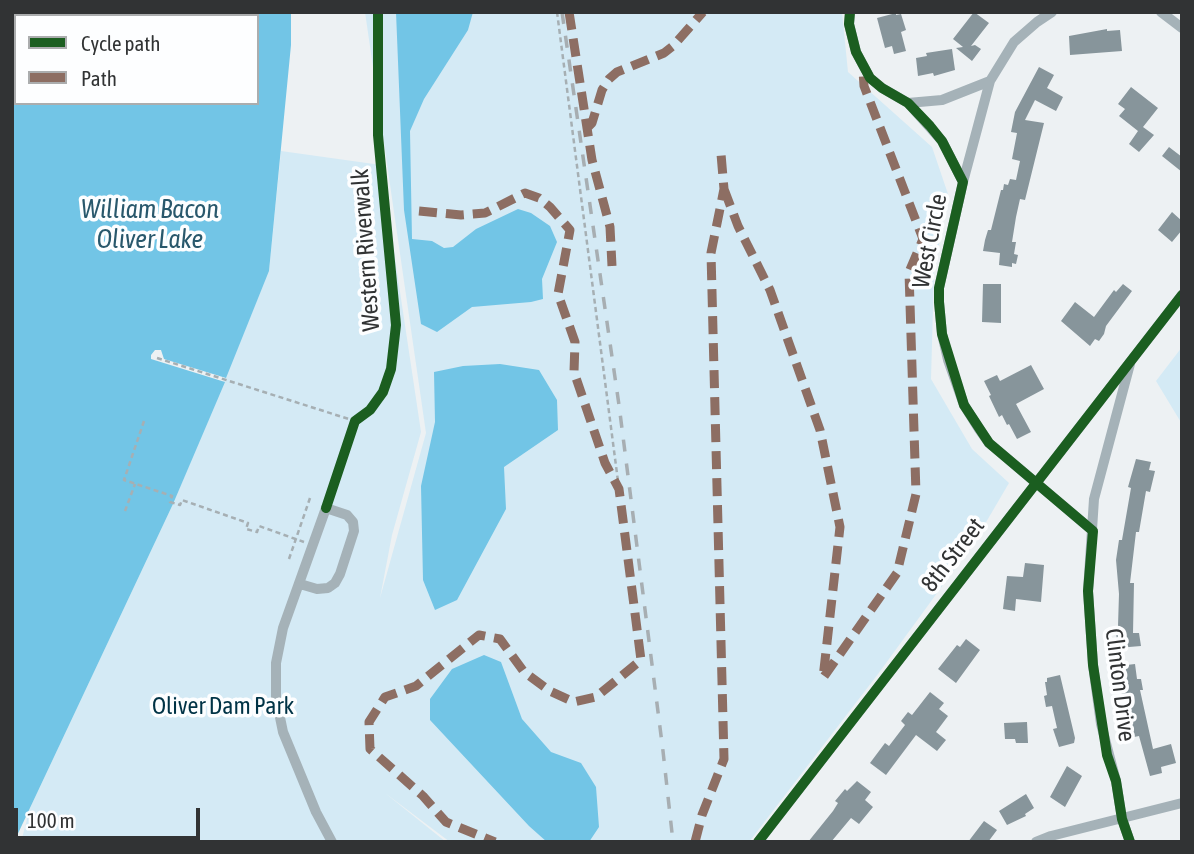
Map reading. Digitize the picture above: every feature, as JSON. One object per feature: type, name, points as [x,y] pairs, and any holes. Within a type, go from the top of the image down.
[{"type":"street","points":[[850,12],[851,37],[870,78],[908,103],[942,141],[962,182]]},
{"type":"street","name":"West Circle","points":[[1052,12],[1014,42],[989,81],[962,182],[939,288],[942,334],[961,397],[989,443],[1093,531]]},
{"type":"street","points":[[1161,12],[1182,28]]},
{"type":"street","points":[[908,103],[942,100],[989,81]]},
{"type":"street","name":"8th Street","points":[[758,842],[1182,295]]},
{"type":"street","name":"Clinton Drive","points":[[1130,842],[1122,819],[1101,724],[1093,665],[1088,591],[1094,499],[1131,361]]},
{"type":"street","points":[[300,583],[317,589],[327,588],[335,583],[354,531],[353,522],[347,515],[326,508],[284,628],[276,663],[276,698],[282,732],[316,812],[332,842]]},
{"type":"street","points":[[1037,842],[1051,836],[1182,803]]},
{"type":"path","points":[[556,12],[619,489]]},
{"type":"path","points":[[157,358],[359,418],[351,433]]},
{"type":"path","points":[[144,421],[124,480],[172,496],[170,502],[180,505],[182,500],[248,523],[246,529],[257,532],[259,527],[313,545]]},
{"type":"path","points":[[125,511],[135,484]]},
{"type":"path","points":[[289,559],[310,498]]},
{"type":"green space","name":"Oliver Dam Park","points":[[365,12],[842,12],[848,72],[932,147],[948,194],[934,272],[931,379],[972,449],[1009,483],[975,541],[878,674],[749,842],[450,842],[385,793],[446,842],[21,842],[30,808],[173,504],[269,271],[281,151],[381,165],[421,432],[392,535],[380,598],[426,433]]},
{"type":"green space","points":[[1182,347],[1182,424],[1156,381]]},
{"type":"water","name":"William Bacon Oliver Lake","points":[[12,12],[291,12],[291,45],[269,271],[226,378],[164,359],[161,350],[155,350],[151,355],[151,359],[225,382],[173,504],[14,842]]},
{"type":"water","points":[[396,12],[473,12],[468,30],[424,99],[410,131],[412,239],[432,241],[444,248],[453,247],[476,229],[518,209],[531,213],[550,226],[557,242],[542,279],[543,299],[472,307],[437,332],[421,324],[404,210]]},
{"type":"water","points":[[500,364],[539,370],[557,400],[558,430],[504,467],[506,509],[457,600],[435,610],[423,580],[421,486],[435,422],[434,372],[463,366]]},
{"type":"water","points":[[484,655],[501,662],[522,719],[551,752],[581,763],[596,787],[599,827],[589,842],[547,842],[430,720],[430,699],[452,669]]},
{"type":"building","points":[[974,12],[989,23],[971,46],[975,45],[981,49],[972,61],[956,48],[963,47],[953,39]]},
{"type":"building","points":[[901,14],[906,30],[901,32],[906,51],[894,54],[892,46],[885,48],[877,18]]},
{"type":"building","points":[[1107,29],[1120,30],[1122,51],[1070,55],[1069,36]]},
{"type":"building","points":[[952,49],[955,70],[934,76],[933,73],[918,76],[916,58],[927,56],[926,53]]},
{"type":"building","points":[[1039,67],[1054,75],[1047,88],[1063,97],[1056,111],[1035,100],[1025,120],[1044,123],[1025,200],[1020,199],[1016,217],[1012,242],[1016,242],[1016,264],[1012,263],[1012,267],[999,265],[1000,253],[983,251],[985,240],[988,230],[991,230],[1004,184],[1008,185],[1010,179],[1016,180],[1020,161],[1012,159],[1017,133],[1011,132],[1015,112]]},
{"type":"building","points":[[1131,87],[1158,108],[1143,127],[1154,135],[1139,152],[1129,144],[1138,131],[1119,116],[1125,109],[1118,104]]},
{"type":"building","points":[[1169,147],[1182,157],[1182,172],[1162,156]]},
{"type":"building","points":[[1172,212],[1182,221],[1182,230],[1172,242],[1158,230]]},
{"type":"building","points":[[983,284],[1001,284],[1001,323],[982,322]]},
{"type":"building","points":[[1123,284],[1132,291],[1106,326],[1099,341],[1095,339],[1090,346],[1061,321],[1075,302],[1094,317],[1114,290],[1116,292]]},
{"type":"building","points":[[1031,365],[1044,389],[1016,404],[1031,432],[1017,439],[1002,415],[999,417],[984,381],[997,375],[1000,381]]},
{"type":"building","points":[[1136,459],[1151,462],[1149,470],[1155,471],[1150,492],[1146,491],[1139,532],[1136,532],[1130,583],[1134,583],[1133,633],[1139,633],[1141,646],[1117,648],[1119,594],[1116,560],[1131,488],[1128,487]]},
{"type":"building","points":[[1025,563],[1044,565],[1041,602],[1016,599],[1015,611],[1003,609],[1007,576],[1023,577]]},
{"type":"building","points":[[966,639],[980,650],[956,683],[938,669],[957,645],[960,647]]},
{"type":"building","points":[[1135,664],[1137,679],[1141,679],[1143,690],[1140,690],[1153,749],[1171,744],[1176,763],[1161,767],[1162,773],[1150,776],[1139,736],[1134,737],[1126,696],[1122,697],[1118,666]]},
{"type":"building","points":[[1060,675],[1075,738],[1074,743],[1059,747],[1053,729],[1057,728],[1052,706],[1046,707],[1044,696],[1047,695],[1047,678]]},
{"type":"building","points":[[930,692],[944,703],[939,709],[948,716],[936,732],[946,740],[937,751],[916,735],[886,775],[870,763],[885,743],[889,746],[905,725],[901,721],[908,712],[912,715]]},
{"type":"building","points":[[1027,722],[1028,743],[1005,739],[1004,723]]},
{"type":"building","points":[[1067,766],[1082,776],[1065,807],[1050,797]]},
{"type":"building","points":[[857,781],[871,792],[865,800],[873,807],[859,824],[851,818],[831,842],[808,842],[833,811],[838,803],[835,801],[845,789],[847,791]]},
{"type":"building","points":[[1026,794],[1034,808],[1025,814],[1026,816],[1007,825],[999,811]]},
{"type":"building","points":[[984,821],[997,830],[988,842],[968,842]]},
{"type":"railway","points":[[562,12],[619,405],[673,842]]},
{"type":"marked path","points":[[569,12],[592,160],[610,227],[612,266]]},
{"type":"marked path","points":[[587,128],[592,123],[602,90],[609,79],[617,72],[664,53],[703,12]]},
{"type":"marked path","points":[[724,189],[738,226],[770,290],[820,430],[840,527],[823,678],[897,573],[916,494],[909,272],[923,239],[864,86],[863,71]]},
{"type":"marked path","points":[[695,842],[702,815],[724,759],[711,253],[724,189],[721,154]]},
{"type":"marked path","points":[[419,211],[461,215],[485,213],[525,193],[539,198],[550,207],[570,230],[558,294],[575,342],[574,372],[605,463],[619,489],[641,660],[596,697],[574,702],[550,691],[524,672],[500,639],[479,635],[416,686],[385,697],[369,722],[370,749],[423,796],[446,822],[495,842]]},
{"type":"cycle path","name":"Western Riverwalk","points":[[326,508],[355,421],[370,410],[383,392],[391,369],[396,325],[378,135],[378,12]]},
{"type":"cycle path","points":[[850,12],[849,24],[856,52],[870,78],[908,103],[930,126],[942,141],[963,182],[939,288],[939,302],[942,334],[964,405],[989,443],[1093,531],[1088,591],[1093,665],[1107,755],[1130,842]]},
{"type":"cycle path","points":[[758,842],[1182,295]]}]
